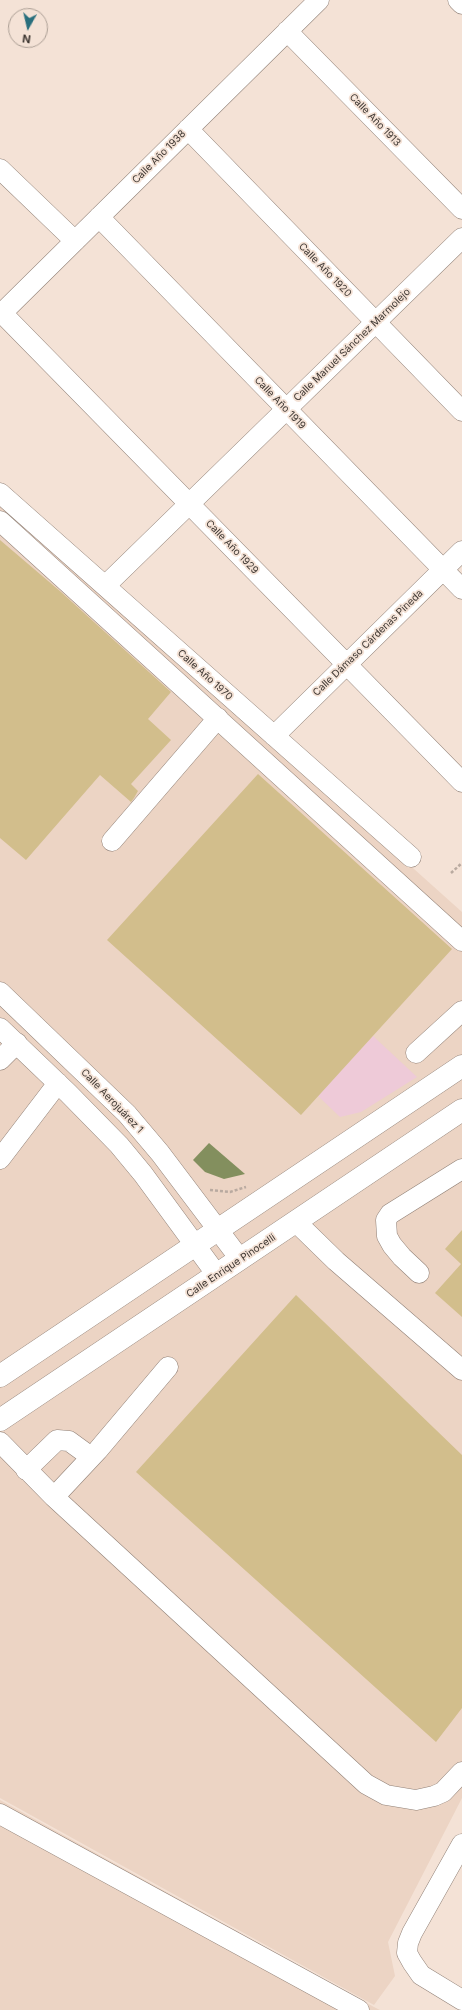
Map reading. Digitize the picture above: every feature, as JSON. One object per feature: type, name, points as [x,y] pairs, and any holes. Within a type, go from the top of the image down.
[{"type":"main road","points":[[0,1376],[462,1066]]},
{"type":"main road","name":"Calle Enrique Pinocelli","points":[[0,1420],[296,1222],[459,1118]]},
{"type":"street","name":"Calle Año 1938","points":[[1,314],[319,0]]},
{"type":"street","points":[[458,0],[462,4]]},
{"type":"street","name":"Calle Año 1913","points":[[287,31],[462,209]]},
{"type":"street","name":"Calle Año 1920","points":[[188,129],[462,411]]},
{"type":"street","points":[[0,169],[75,241]]},
{"type":"street","name":"Calle Año 1919","points":[[99,217],[462,589]]},
{"type":"street","name":"Calle Manuel Sánchez Marmolejo","points":[[105,586],[462,238]]},
{"type":"street","name":"Calle Año 1929","points":[[1,314],[190,504],[462,782]]},
{"type":"street","name":"Calle Año 1970","points":[[0,493],[411,857]]},
{"type":"street","points":[[0,521],[462,940]]},
{"type":"street","name":"Calle Dámaso Cárdenas Pineda","points":[[274,736],[462,551]]},
{"type":"street","points":[[112,841],[218,718]]},
{"type":"street","name":"Calle Aerojuárez 1","points":[[0,992],[127,1114],[160,1153],[219,1229],[240,1259]]},
{"type":"street","points":[[416,1053],[462,1011]]},
{"type":"street","points":[[0,1028],[104,1128],[128,1156],[217,1275]]},
{"type":"street","points":[[0,1060],[17,1043]]},
{"type":"street","points":[[0,1159],[58,1083]]},
{"type":"street","points":[[419,1274],[392,1245],[387,1236],[386,1220],[390,1214],[462,1169]]},
{"type":"street","points":[[296,1222],[336,1261],[462,1370]]},
{"type":"street","points":[[54,1497],[91,1457],[168,1367]]},
{"type":"street","points":[[26,1470],[57,1440],[69,1441],[91,1457]]},
{"type":"street","points":[[0,1442],[54,1497],[366,1784],[386,1795],[406,1799],[421,1799],[443,1792],[462,1772]]},
{"type":"street","points":[[0,1814],[359,2010]]},
{"type":"street","points":[[462,1844],[456,1872],[412,1933],[408,1953],[421,1975],[462,2000]]},
{"type":"path","points":[[451,872],[462,863]]},
{"type":"path","points":[[204,1187],[230,1192],[250,1185]]},
{"type":"shaded area","points":[[0,498],[462,912],[462,1798],[388,1942],[395,1976],[374,2005],[0,1798]]},
{"type":"shaded area","points":[[373,1036],[417,1077],[361,1112],[340,1117],[318,1096]]},
{"type":"shaded area","points":[[209,1143],[245,1174],[224,1179],[205,1172],[193,1160]]},
{"type":"shaded area","points":[[0,1800],[374,2007],[380,2010],[0,2010]]},
{"type":"building","points":[[0,540],[61,592],[171,692],[148,719],[171,740],[131,784],[138,791],[131,802],[100,775],[26,860],[0,838]]},
{"type":"building","points":[[258,774],[452,949],[301,1115],[107,940]]},
{"type":"building","points":[[462,1230],[462,1317],[435,1293],[461,1264],[445,1249]]},
{"type":"building","points":[[296,1295],[462,1455],[462,1708],[436,1742],[136,1472]]}]
